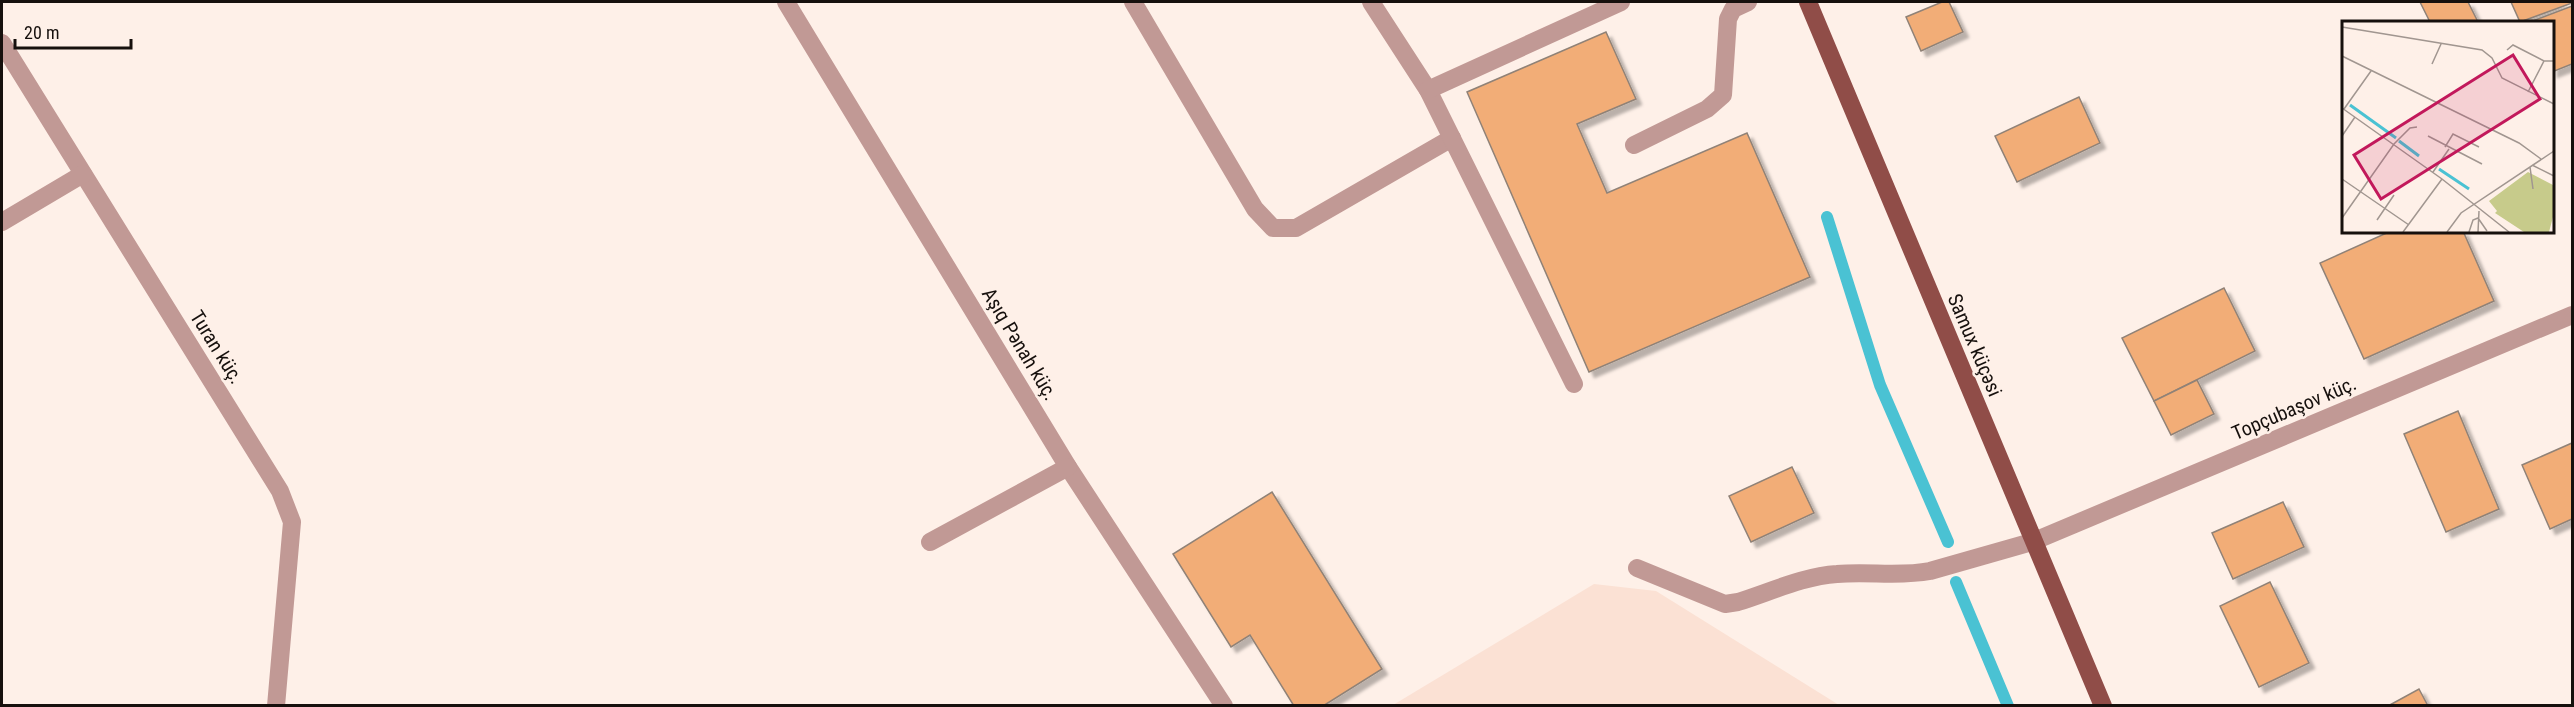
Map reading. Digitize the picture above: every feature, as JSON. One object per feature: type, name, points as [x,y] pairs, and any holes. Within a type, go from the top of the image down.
[{"type":"main road","name":"Samux küçəsi","points":[[1808,2],[2032,542],[2103,705]]},
{"type":"street","name":"Aşıq Pənah küç.","points":[[786,2],[1068,467],[1224,705]]},
{"type":"street","points":[[1133,2],[1255,209],[1273,228],[1296,228],[1452,138]]},
{"type":"street","points":[[1371,2],[1428,90],[1574,384]]},
{"type":"street","points":[[1428,90],[1621,2]]},
{"type":"street","points":[[1634,145],[1707,109],[1723,95],[1728,19],[1733,9],[1748,2]]},
{"type":"street","name":"Turan küç.","points":[[2,43],[280,491],[292,522],[276,705]]},
{"type":"street","points":[[2,222],[83,174]]},
{"type":"street","name":"Topçubaşov küç.","points":[[1637,568],[1725,604],[1738,602],[1818,576],[1837,573],[1914,574],[2032,542],[2572,315]]},
{"type":"street","points":[[930,542],[1068,467]]},
{"type":"shaded area","points":[[1594,584],[1656,591],[1839,705],[1393,705]]},
{"type":"building","points":[[1942,2],[1949,2],[1963,32],[1921,51],[1906,17]]},
{"type":"building","points":[[2420,2],[2468,2],[2478,21],[2430,21]]},
{"type":"building","points":[[2511,2],[2572,2],[2523,21],[2520,21]]},
{"type":"building","points":[[2572,6],[2572,64],[2553,72],[2553,21],[2533,21]]},
{"type":"building","points":[[1606,32],[1636,99],[1577,124],[1607,193],[1747,133],[1810,277],[1589,372],[1467,92]]},
{"type":"building","points":[[2079,97],[2100,143],[2017,182],[1995,136]]},
{"type":"building","points":[[2389,232],[2463,232],[2494,301],[2364,359],[2320,263]]},
{"type":"building","points":[[2224,288],[2255,351],[2154,401],[2122,338]]},
{"type":"building","points":[[2197,380],[2214,414],[2171,435],[2154,401]]},
{"type":"building","points":[[2458,411],[2499,509],[2446,532],[2404,434]]},
{"type":"building","points":[[2572,443],[2572,519],[2550,529],[2522,465]]},
{"type":"building","points":[[1792,467],[1814,513],[1751,542],[1729,496]]},
{"type":"building","points":[[1272,492],[1382,669],[1323,706],[1294,706],[1250,635],[1231,647],[1173,554]]},
{"type":"building","points":[[2283,502],[2304,547],[2233,579],[2212,533]]},
{"type":"building","points":[[2270,582],[2309,663],[2259,687],[2220,606]]},
{"type":"building","points":[[2419,689],[2428,706],[2388,706]]},
{"type":"waterway","points":[[1827,217],[1880,385],[1948,542]]},
{"type":"waterway","points":[[1956,582],[2008,706]]}]
